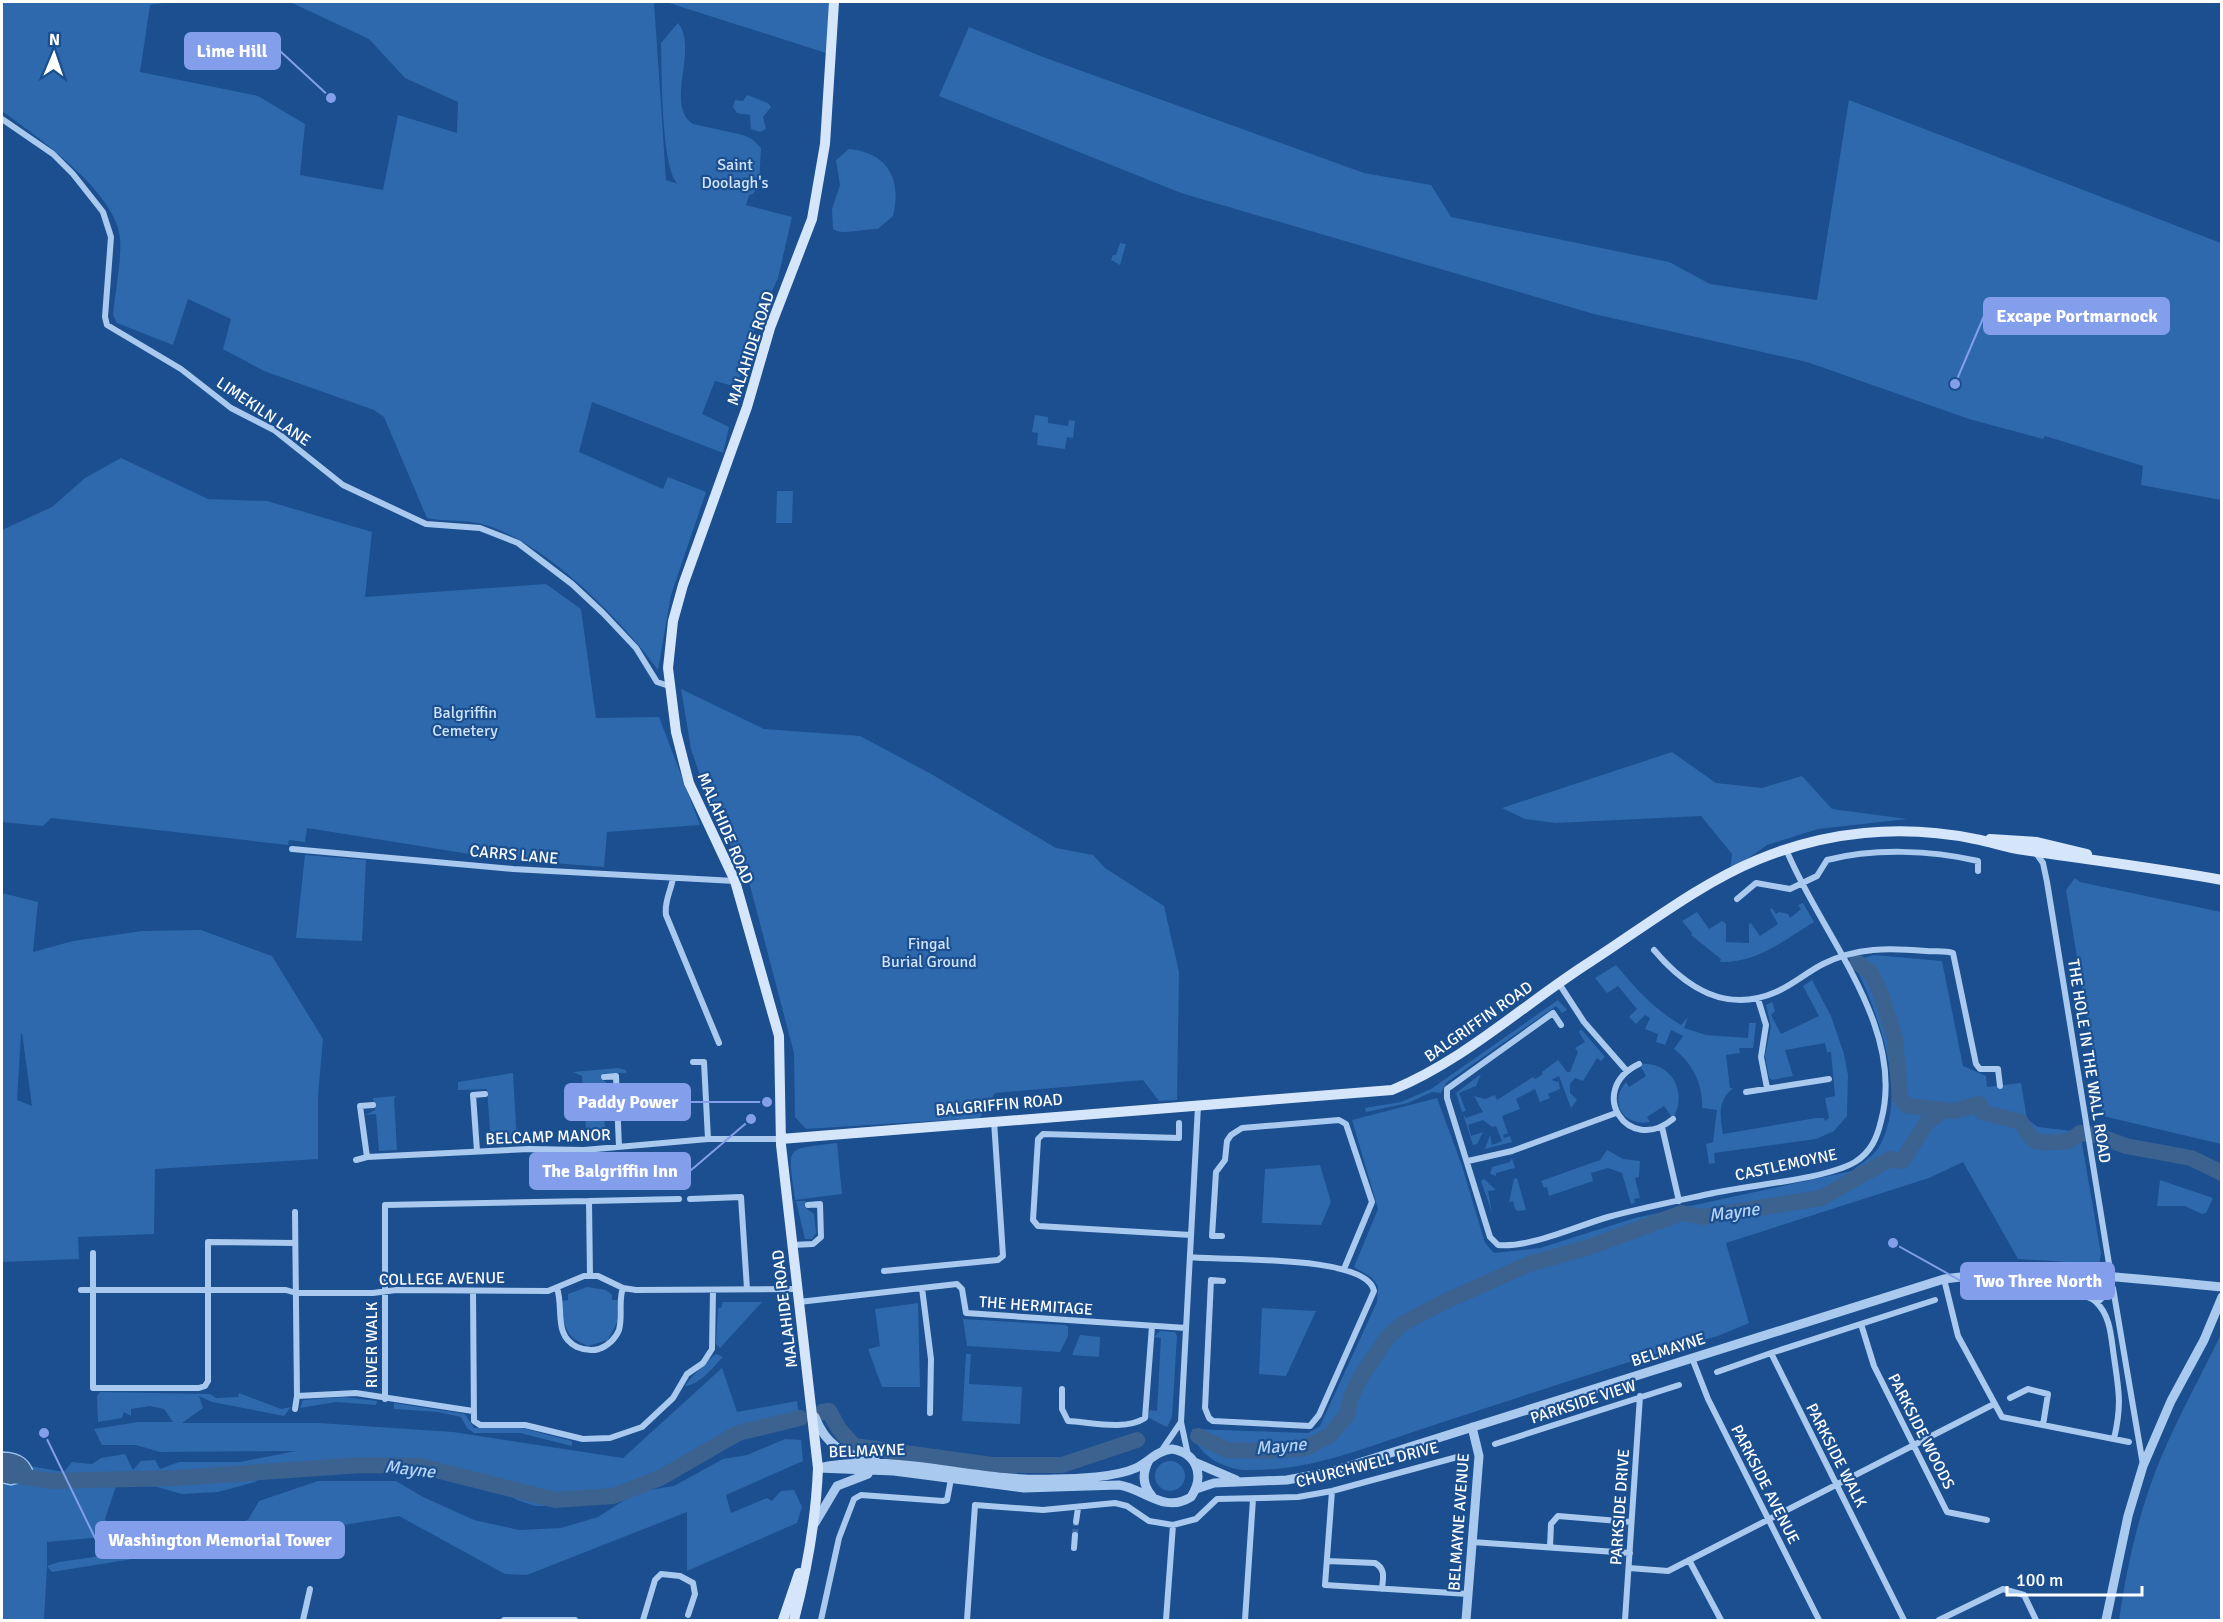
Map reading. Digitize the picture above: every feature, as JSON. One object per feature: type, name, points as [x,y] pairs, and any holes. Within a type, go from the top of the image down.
[{"type":"main road","name":"MALAHIDE ROAD","points":[[794,1620],[813,1526],[818,1468],[781,1139],[779,1036],[735,881],[689,783],[676,732],[669,686],[669,649],[683,585],[744,415],[770,328],[815,207],[825,144],[834,2]]},
{"type":"main road","name":"BALGRIFFIN ROAD","points":[[781,1139],[994,1120],[1392,1090],[1438,1069],[1558,982],[1728,874],[1786,849],[1825,838],[1886,831],[1923,832],[1975,839],[2036,852],[2108,860]]},
{"type":"main road","name":"BALGRIFFIN ROAD","points":[[1975,839],[2012,839],[2045,844],[2108,860]]},
{"type":"main road","points":[[2108,860],[2222,880]]},
{"type":"main road","name":"MALAHIDE ROAD","points":[[783,1620],[810,1542]]},
{"type":"street","name":"LIMEKILN LANE","points":[[2,119],[53,154],[73,174],[103,212],[111,237],[105,316],[107,325],[181,369],[231,408],[274,430],[343,485],[426,524],[480,528],[518,543],[572,584],[603,613],[636,648],[657,682],[669,686]]},
{"type":"street","name":"CARRS LANE","points":[[292,849],[513,869],[735,881]]},
{"type":"street","name":"CASTLEMOYNE","points":[[1561,1025],[1553,1013],[1447,1089],[1447,1098],[1490,1238],[1498,1245],[1541,1238],[1610,1217],[1854,1163],[1869,1150],[1877,1135],[1883,1115],[1885,1079],[1882,1058],[1867,1009],[1843,956],[1786,849]]},
{"type":"street","points":[[1737,899],[1756,883],[1790,889],[1816,876],[1827,860],[1869,854],[1895,852],[1962,857],[1978,861],[1978,871]]},
{"type":"street","name":"THE HOLE IN THE WALL ROAD","points":[[2036,852],[2043,863],[2047,882],[2111,1276]]},
{"type":"street","points":[[674,878],[666,900],[666,915],[719,1043]]},
{"type":"street","points":[[1654,950],[1673,972],[1707,995],[1738,1000],[1758,999],[1778,992],[1824,964],[1868,949],[1889,948],[1953,953],[1976,1064],[1980,1069],[1998,1069],[2000,1086]]},
{"type":"street","points":[[1558,982],[1584,1022],[1626,1070]]},
{"type":"street","points":[[1758,999],[1766,1025],[1761,1057],[1767,1088]]},
{"type":"street","points":[[693,1062],[704,1062],[708,1139]]},
{"type":"street","points":[[1639,1064],[1626,1070],[1616,1084],[1613,1095],[1616,1113],[1626,1124],[1647,1131],[1662,1127],[1673,1119]]},
{"type":"street","name":"BELCAMP MANOR","points":[[604,1077],[616,1076],[619,1147]]},
{"type":"street","points":[[1746,1092],[1829,1079]]},
{"type":"street","name":"BELCAMP MANOR","points":[[477,1151],[473,1095],[485,1094]]},
{"type":"street","points":[[367,1157],[360,1106],[373,1105]]},
{"type":"street","points":[[1196,1489],[1198,1470],[1191,1458],[1181,1422],[1198,1106]]},
{"type":"street","points":[[1468,1161],[1512,1150],[1616,1113]]},
{"type":"street","points":[[884,1271],[998,1260],[1003,1256],[994,1120]]},
{"type":"street","points":[[1222,1236],[1212,1236],[1215,1175],[1225,1160],[1225,1146],[1231,1135],[1242,1128],[1339,1120],[1346,1124],[1372,1202],[1344,1269]]},
{"type":"street","points":[[1179,1124],[1179,1138],[1042,1134],[1038,1139],[1033,1220],[1038,1226],[1191,1235]]},
{"type":"street","points":[[1662,1127],[1679,1201]]},
{"type":"street","name":"BELCAMP MANOR","points":[[356,1160],[367,1157],[477,1151],[619,1147],[708,1139],[781,1139]]},
{"type":"street","points":[[690,1198],[741,1197],[747,1289]]},
{"type":"street","points":[[679,1199],[589,1201],[590,1276],[598,1276],[623,1288],[797,1289]]},
{"type":"street","name":"RIVER WALK","points":[[385,1399],[385,1205],[589,1201]]},
{"type":"street","points":[[792,1245],[813,1244],[821,1237],[820,1204],[808,1205]]},
{"type":"street","points":[[295,1212],[297,1396],[295,1409]]},
{"type":"street","points":[[93,1253],[93,1391],[205,1386],[208,1382],[208,1242],[296,1243]]},
{"type":"street","points":[[1190,1257],[1332,1265],[1367,1279],[1374,1291],[1319,1415],[1305,1427],[1213,1421],[1209,1418],[1205,1408],[1211,1280],[1223,1281]]},
{"type":"street","name":"BELMAYNE","points":[[818,1468],[894,1471],[1024,1488],[1119,1485],[1133,1487],[1156,1500],[1174,1504],[1191,1497],[1196,1489],[1214,1483],[1266,1482],[1318,1474],[1944,1279],[1989,1273],[2033,1272],[2111,1276],[2222,1287]]},
{"type":"street","name":"COLLEGE AVENUE","points":[[81,1290],[286,1290],[296,1293],[473,1291],[557,1288],[570,1281],[590,1276]]},
{"type":"street","points":[[1944,1279],[1958,1336],[2002,1416],[2128,1442]]},
{"type":"street","name":"THE HERMITAGE","points":[[799,1302],[957,1284],[962,1289],[966,1313],[1186,1328]]},
{"type":"street","points":[[557,1288],[561,1329],[574,1346],[590,1350],[608,1344],[619,1330],[623,1288]]},
{"type":"street","points":[[922,1288],[931,1359],[930,1413]]},
{"type":"street","points":[[2113,1288],[2144,1467]]},
{"type":"street","points":[[473,1291],[473,1419],[478,1424],[525,1425],[583,1439],[610,1438],[642,1427],[674,1398],[687,1374],[703,1363],[711,1349],[713,1290]]},
{"type":"street","points":[[1965,1295],[2034,1291],[2084,1294],[2097,1303],[2107,1316],[2121,1403],[2114,1439]]},
{"type":"street","points":[[2097,1303],[2105,1295]]},
{"type":"street","points":[[2106,1620],[2128,1516],[2144,1467],[2171,1401],[2204,1340],[2222,1297]]},
{"type":"street","points":[[1717,1372],[1935,1300]]},
{"type":"street","name":"PARKSIDE WOODS","points":[[1861,1324],[1874,1366],[1947,1512],[1986,1520]]},
{"type":"street","points":[[1062,1389],[1062,1410],[1068,1421],[1126,1424],[1145,1418],[1152,1326]]},
{"type":"street","name":"PARKSIDE WALK","points":[[1771,1353],[1904,1620]]},
{"type":"street","name":"PARKSIDE AVENUE","points":[[1692,1358],[1708,1400],[1819,1620]]},
{"type":"street","name":"PARKSIDE VIEW","points":[[1495,1444],[1680,1385]]},
{"type":"street","points":[[2010,1398],[2028,1389],[2048,1394],[2043,1425]]},
{"type":"street","name":"RIVER WALK","points":[[297,1396],[333,1392],[473,1411]]},
{"type":"street","name":"PARKSIDE DRIVE","points":[[1625,1620],[1640,1396]]},
{"type":"street","points":[[1629,1568],[1668,1571],[1915,1444],[1993,1401]]},
{"type":"street","points":[[811,1407],[822,1435],[850,1455],[913,1464]]},
{"type":"street","points":[[1162,1451],[1181,1422]]},
{"type":"street","name":"BELMAYNE AVENUE","points":[[1466,1620],[1479,1456],[1472,1427]]},
{"type":"street","name":"BELMAYNE","points":[[818,1468],[834,1464],[913,1464],[992,1478],[1053,1480],[1126,1471],[1162,1451],[1172,1449],[1238,1481]]},
{"type":"street","name":"CHURCHWELL DRIVE","points":[[1173,1525],[1196,1519],[1217,1499],[1298,1497],[1332,1491],[1461,1456]]},
{"type":"street","points":[[1149,1460],[1143,1477],[1149,1494],[1156,1500]]},
{"type":"street","points":[[813,1526],[837,1486],[864,1474],[894,1471]]},
{"type":"street","points":[[821,1620],[839,1538],[854,1499],[861,1495],[948,1500],[951,1479]]},
{"type":"street","points":[[1332,1491],[1325,1585],[1468,1594]]},
{"type":"street","points":[[1245,1620],[1253,1499]]},
{"type":"street","points":[[967,1620],[975,1505],[1016,1509],[1078,1508],[1115,1503],[1127,1506],[1149,1521],[1173,1525],[1166,1620]]},
{"type":"street","points":[[1077,1522],[1078,1508]]},
{"type":"street","points":[[1550,1547],[1551,1524],[1558,1516],[1631,1522]]},
{"type":"street","points":[[1074,1548],[1075,1535]]},
{"type":"street","points":[[1472,1542],[1630,1553]]},
{"type":"street","points":[[1689,1560],[1719,1619]]},
{"type":"street","points":[[1327,1561],[1375,1563],[1384,1571],[1382,1589]]},
{"type":"street","points":[[643,1620],[655,1580],[661,1574],[680,1576],[693,1583],[695,1594],[688,1616]]},
{"type":"street","points":[[303,1620],[310,1589]]},
{"type":"street","points":[[1939,1620],[2003,1589],[2024,1595],[2036,1620]]},
{"type":"street","points":[[504,1620],[574,1620]]},
{"type":"green space","name":"Saint Doolagh's","points":[[2,2],[172,2],[150,5],[140,72],[258,96],[305,124],[300,175],[383,190],[398,115],[457,133],[458,102],[405,78],[369,39],[290,2],[654,2],[666,180],[678,184],[672,175],[665,140],[661,43],[678,23],[685,47],[681,104],[685,115],[693,124],[752,139],[761,148],[759,184],[753,194],[749,195],[746,205],[792,217],[778,278],[755,328],[740,377],[733,386],[715,381],[702,414],[729,427],[723,453],[592,402],[579,452],[663,489],[668,477],[706,492],[671,595],[658,670],[603,606],[555,564],[530,547],[506,533],[482,524],[427,518],[384,417],[374,410],[264,371],[223,349],[231,319],[188,299],[173,345],[117,323],[113,315],[120,237],[115,219],[104,201],[72,166],[2,111]]},
{"type":"green space","points":[[666,2],[832,2],[826,53]]},
{"type":"green space","points":[[969,27],[1043,57],[1364,173],[1431,185],[1451,217],[1669,262],[1710,284],[1817,300],[1849,100],[2221,243],[2221,500],[2141,485],[2143,466],[2045,436],[2043,439],[1969,419],[1807,362],[1594,314],[1181,193],[939,96]]},
{"type":"green space","points":[[747,95],[768,103],[771,107],[763,117],[766,129],[760,132],[751,129],[750,115],[737,113],[733,107],[735,100],[743,101]]},
{"type":"green space","points":[[849,149],[874,156],[889,170],[893,180],[895,203],[893,216],[878,229],[841,232],[833,229],[832,209],[840,185],[836,160]]},
{"type":"green space","points":[[1120,243],[1126,244],[1120,265],[1111,260],[1113,255],[1116,255]]},
{"type":"green space","points":[[1035,415],[1048,417],[1048,423],[1068,426],[1069,420],[1075,421],[1073,438],[1067,437],[1065,449],[1037,445],[1038,433],[1032,432]]},
{"type":"green space","name":"Balgriffin Cemetery","points":[[121,458],[208,499],[267,501],[372,532],[365,597],[546,584],[581,609],[596,718],[659,717],[700,825],[607,832],[604,867],[501,859],[307,828],[305,842],[289,840],[288,845],[51,818],[43,826],[2,822],[2,530],[52,507],[85,478]]},
{"type":"green space","points":[[777,491],[793,491],[792,523],[776,523]]},
{"type":"green space","name":"Fingal Burial Ground","points":[[681,689],[764,729],[860,736],[933,775],[1056,848],[1093,855],[1105,868],[1164,906],[1179,972],[1177,1100],[1159,1101],[1143,1080],[995,1093],[980,1118],[806,1129],[795,1117],[794,1053],[748,878],[711,808],[691,749]]},
{"type":"green space","points":[[1672,752],[1716,783],[1762,788],[1802,776],[1832,809],[1907,819],[1818,829],[1767,845],[1730,871],[1732,854],[1701,816],[1556,823],[1525,819],[1502,808]]},
{"type":"green space","points":[[305,855],[366,860],[362,941],[296,938]]},
{"type":"green space","points":[[2075,878],[2080,882],[2221,912],[2221,1144],[2103,1116],[2066,890]]},
{"type":"green space","points":[[2,893],[38,902],[33,952],[73,941],[142,931],[201,930],[272,956],[323,1039],[318,1096],[318,1159],[155,1169],[154,1234],[78,1237],[79,1259],[2,1262]],"holes":[[[22,1033],[32,1106],[17,1100]]]},
{"type":"green space","points":[[1803,903],[1814,922],[1758,955],[1733,961],[1720,962],[1721,959],[1691,935],[1692,933],[1682,921],[1697,912],[1709,929],[1722,921],[1726,924],[1726,942],[1749,943],[1749,924],[1751,923],[1760,936],[1778,924],[1770,910],[1772,908],[1776,914],[1779,912],[1788,914],[1790,918],[1801,909],[1798,905]]},
{"type":"green space","points":[[1874,955],[1942,961],[1963,1066],[1986,1076],[1987,1087],[2021,1083],[2027,1119],[2038,1127],[2080,1132],[2101,1254],[2099,1264],[2018,1259],[1963,1162],[1929,1178],[1726,1243],[1749,1323],[1718,1336],[1610,1368],[1317,1462],[1269,1470],[1237,1469],[1219,1463],[1198,1446],[1192,1429],[1308,1433],[1320,1426],[1377,1302],[1378,1286],[1371,1277],[1354,1267],[1378,1209],[1352,1120],[1437,1098],[1462,1166],[1485,1243],[1494,1253],[1540,1248],[1635,1218],[1852,1171],[1879,1147],[1888,1126],[1891,1102],[1891,1078],[1887,1052],[1872,1004],[1853,961]]},
{"type":"green space","points":[[1616,965],[1646,998],[1671,1019],[1681,1025],[1688,1017],[1684,1028],[1706,1035],[1748,1038],[1749,1023],[1756,1023],[1753,1048],[1739,1048],[1740,1053],[1726,1055],[1730,1088],[1733,1088],[1722,1103],[1723,1134],[1816,1118],[1824,1118],[1825,1121],[1829,1118],[1825,1098],[1835,1096],[1831,1052],[1827,1052],[1825,1043],[1785,1050],[1793,1076],[1772,1080],[1769,1078],[1765,1056],[1771,1026],[1766,1005],[1772,1002],[1775,1011],[1771,1015],[1781,1034],[1819,1016],[1803,986],[1812,980],[1831,1016],[1844,1054],[1848,1075],[1847,1116],[1834,1131],[1816,1139],[1714,1153],[1715,1163],[1709,1164],[1706,1144],[1713,1142],[1717,1110],[1702,1108],[1701,1091],[1696,1075],[1687,1061],[1674,1049],[1683,1036],[1671,1030],[1665,1045],[1656,1042],[1658,1034],[1645,1029],[1650,1018],[1645,1015],[1636,1024],[1629,1017],[1637,1009],[1618,986],[1607,993],[1595,978]]},
{"type":"green space","points":[[1558,1000],[1567,1010],[1562,1013],[1556,1006],[1446,1083],[1441,1093],[1432,1092],[1408,1103],[1366,1112],[1365,1108],[1401,1102],[1431,1089]]},
{"type":"green space","points":[[1581,1029],[1605,1057],[1601,1061],[1597,1058],[1583,1081],[1575,1078],[1570,1084],[1570,1093],[1577,1100],[1571,1108],[1559,1076],[1551,1080],[1559,1082],[1560,1089],[1548,1094],[1550,1098],[1540,1102],[1535,1089],[1516,1099],[1520,1109],[1502,1116],[1508,1133],[1503,1135],[1504,1138],[1510,1136],[1512,1142],[1485,1149],[1490,1135],[1492,1145],[1502,1141],[1496,1126],[1492,1127],[1483,1120],[1468,1125],[1471,1136],[1483,1132],[1477,1144],[1473,1145],[1463,1114],[1466,1118],[1483,1112],[1474,1096],[1485,1099],[1495,1095],[1497,1100],[1533,1077],[1535,1079],[1543,1074],[1542,1072],[1558,1060],[1567,1072],[1570,1072],[1578,1052],[1575,1048],[1585,1042],[1579,1032]]},
{"type":"green space","points":[[1639,1064],[1651,1064],[1660,1068],[1674,1080],[1679,1099],[1673,1119],[1664,1106],[1647,1117],[1650,1122],[1633,1121],[1622,1112],[1618,1098],[1626,1082],[1629,1087],[1646,1076]]},
{"type":"green space","points":[[618,1068],[626,1070],[626,1073],[603,1073],[603,1080],[612,1087],[602,1088],[606,1141],[587,1142],[582,1076],[573,1072]]},
{"type":"green space","points":[[513,1073],[517,1143],[491,1144],[487,1089],[458,1090],[458,1082]]},
{"type":"green space","points":[[1481,1074],[1476,1086],[1459,1093],[1466,1111],[1462,1112],[1456,1093]]},
{"type":"green space","points":[[396,1096],[394,1099],[397,1150],[379,1151],[376,1114],[365,1115],[375,1110],[373,1098]]},
{"type":"green space","points":[[837,1143],[842,1194],[795,1200],[791,1168],[793,1153],[798,1149]]},
{"type":"green space","points":[[1607,1150],[1623,1159],[1640,1161],[1639,1177],[1635,1178],[1640,1198],[1634,1199],[1635,1203],[1631,1204],[1622,1173],[1608,1168],[1591,1173],[1593,1181],[1549,1196],[1547,1187],[1544,1188],[1541,1181],[1600,1160]]},
{"type":"green space","points":[[1512,1158],[1515,1168],[1496,1173],[1496,1176],[1490,1174],[1492,1167],[1510,1162]]},
{"type":"green space","points":[[1320,1165],[1331,1202],[1321,1225],[1262,1223],[1265,1169]]},
{"type":"green space","points":[[1517,1178],[1526,1210],[1518,1211],[1513,1201],[1509,1202],[1514,1179]]},
{"type":"green space","points":[[1484,1179],[1496,1190],[1488,1191],[1492,1213],[1481,1181]]},
{"type":"green space","points":[[2160,1180],[2213,1198],[2206,1213],[2202,1214],[2185,1206],[2157,1206]]},
{"type":"green space","points":[[796,1201],[806,1201],[807,1209],[814,1214],[816,1233],[812,1239],[805,1239]]},
{"type":"green space","points":[[587,1287],[606,1290],[612,1295],[612,1300],[617,1300],[617,1322],[608,1340],[588,1346],[574,1338],[566,1329],[562,1301],[568,1300],[568,1294]]},
{"type":"green space","points":[[723,1302],[762,1302],[720,1348],[716,1344],[718,1308],[721,1308]]},
{"type":"green space","points":[[918,1303],[920,1387],[882,1387],[868,1349],[880,1346],[875,1309]]},
{"type":"green space","points":[[1262,1308],[1316,1311],[1286,1376],[1259,1374]]},
{"type":"green space","points":[[963,1319],[1064,1325],[1068,1326],[1068,1336],[1060,1352],[967,1346]]},
{"type":"green space","points":[[1160,1331],[1175,1332],[1177,1336],[1172,1417],[1167,1427],[1147,1417],[1150,1410],[1157,1411],[1161,1338],[1154,1337]]},
{"type":"green space","points":[[2221,1334],[2221,1620],[2119,1620],[2135,1535],[2155,1473]]},
{"type":"green space","points":[[1080,1335],[1100,1337],[1099,1357],[1072,1355]]},
{"type":"green space","points":[[716,1354],[723,1357],[701,1379],[685,1386],[700,1368]]},
{"type":"green space","points":[[966,1354],[971,1354],[969,1384],[1022,1387],[1020,1424],[962,1421]]},
{"type":"green space","points":[[722,1368],[737,1412],[797,1401],[800,1422],[754,1434],[688,1467],[651,1475],[647,1483],[612,1499],[555,1506],[535,1506],[517,1500],[474,1476],[443,1476],[402,1469],[381,1471],[308,1463],[271,1471],[255,1482],[218,1492],[182,1494],[157,1487],[128,1484],[116,1486],[105,1519],[115,1536],[47,1542],[44,1620],[2,1620],[2,1461],[64,1472],[72,1462],[92,1464],[101,1458],[125,1454],[133,1470],[141,1461],[155,1460],[160,1469],[179,1462],[240,1462],[296,1451],[160,1452],[136,1445],[102,1445],[94,1429],[138,1422],[173,1422],[164,1409],[150,1406],[131,1409],[131,1416],[124,1412],[122,1418],[98,1422],[97,1396],[100,1392],[210,1394],[216,1398],[238,1397],[239,1393],[281,1409],[291,1407],[284,1416],[212,1402],[199,1396],[203,1408],[182,1423],[319,1423],[453,1432],[623,1458]]},
{"type":"green space","points":[[344,1397],[377,1401],[376,1405],[336,1402],[300,1408],[303,1400]]},
{"type":"green space","points":[[394,1403],[465,1414],[474,1428],[522,1428],[572,1441],[572,1446],[520,1433],[474,1433],[467,1428],[461,1417],[438,1412],[394,1409]]},
{"type":"green space","points":[[785,1439],[801,1440],[803,1461],[726,1495],[731,1513],[767,1498],[772,1501],[781,1491],[794,1490],[802,1507],[797,1523],[687,1571],[687,1512],[527,1575],[505,1574],[399,1516],[52,1572],[47,1566],[59,1562],[148,1549],[180,1533],[208,1532],[248,1520],[259,1501],[318,1481],[396,1481],[423,1497],[474,1520],[519,1530],[561,1528],[598,1517],[637,1492],[674,1486],[723,1459],[747,1455]]},
{"type":"green space","points":[[1170,1461],[1181,1465],[1185,1476],[1181,1487],[1170,1491],[1159,1487],[1155,1476],[1159,1465]]},
{"type":"shaded area","points":[[2,1452],[14,1453],[24,1458],[31,1466],[35,1479],[11,1485],[2,1483]]},
{"type":"waterway","name":"Mayne","points":[[1857,962],[1871,973],[1879,989],[1895,1038],[1900,1098],[1907,1106],[1954,1111],[1979,1104],[1982,1112],[2021,1122],[2031,1137],[2037,1141],[2066,1141],[2080,1133],[2096,1135],[2126,1146],[2191,1158],[2222,1173]]},
{"type":"waterway","name":"Mayne","points":[[1198,1436],[1227,1450],[1270,1451],[1306,1448],[1330,1435],[1347,1415],[1351,1397],[1360,1378],[1387,1338],[1402,1324],[1446,1301],[1529,1264],[1589,1247],[1682,1213],[1702,1217],[1821,1198],[1890,1159],[1902,1161],[1927,1122],[1943,1111]]},
{"type":"waterway","name":"Mayne","points":[[822,1412],[829,1411],[839,1429],[854,1446],[992,1465],[1062,1465],[1137,1440]]},
{"type":"waterway","name":"Mayne","points":[[2,1473],[50,1481],[176,1478],[362,1465],[420,1466],[555,1500],[613,1496],[660,1478],[738,1433],[800,1418]]},
{"type":"tunnel","points":[[1075,1535],[1076,1522]]},
{"type":"place","name":"Lime Hill","points":[[331,98]]},
{"type":"place","name":"Excape Portmarnock","points":[[1955,384]]},
{"type":"place","name":"Paddy Power","points":[[767,1102]]},
{"type":"place","name":"The Balgriffin Inn","points":[[751,1119]]},
{"type":"place","name":"Two Three North","points":[[1893,1243]]},
{"type":"place","name":"Washington Memorial Tower","points":[[44,1433]]}]
